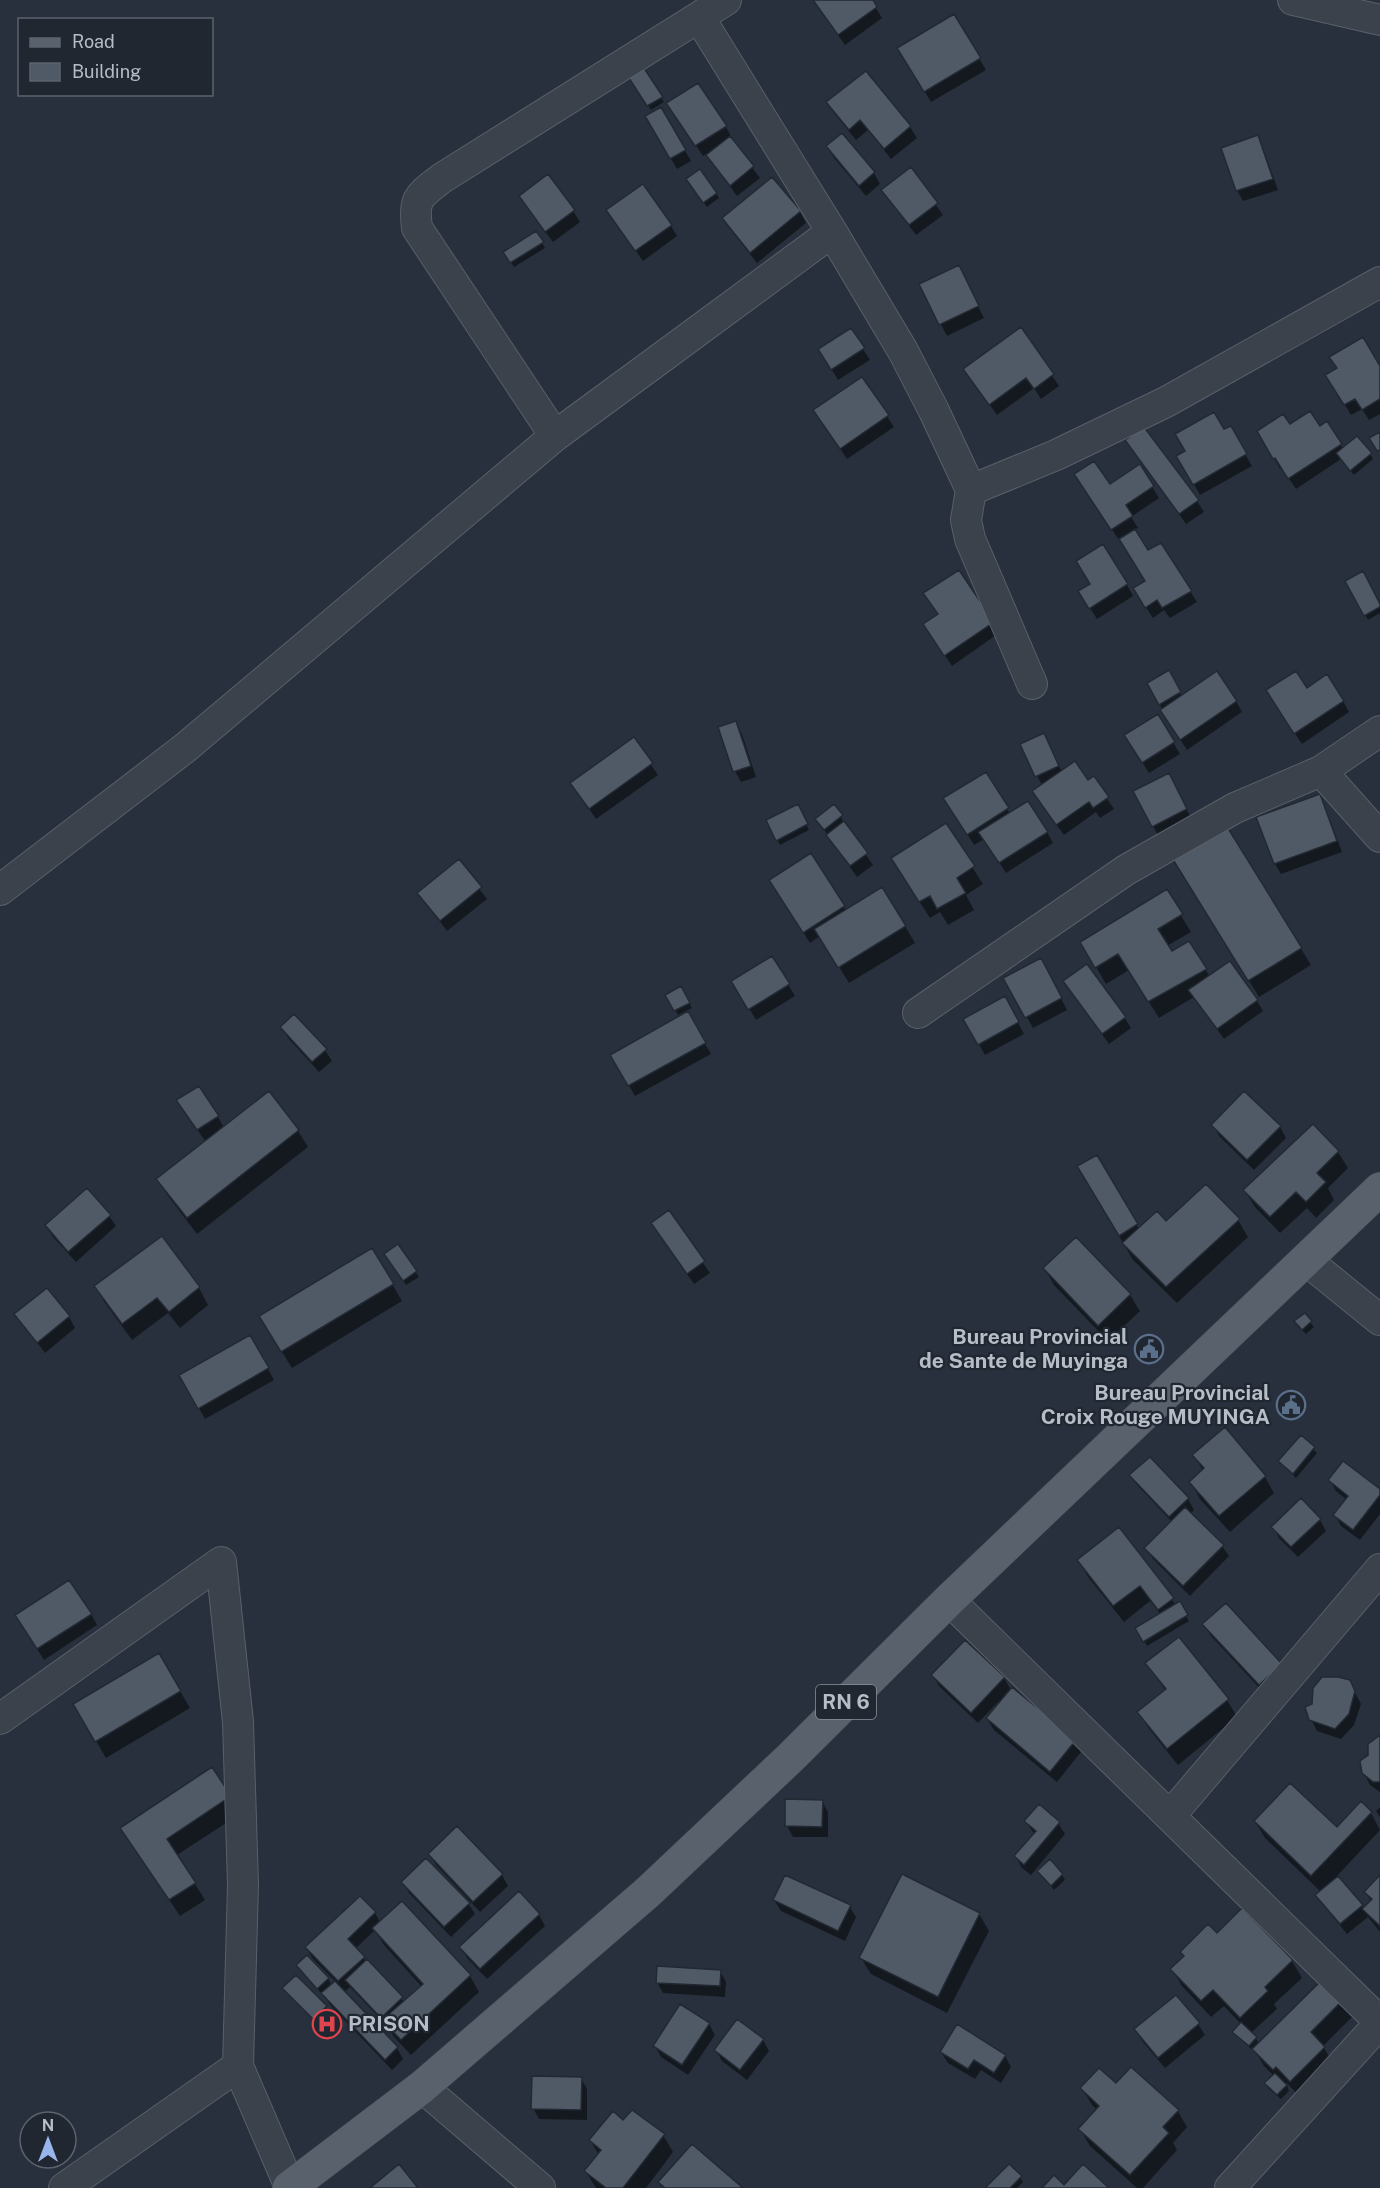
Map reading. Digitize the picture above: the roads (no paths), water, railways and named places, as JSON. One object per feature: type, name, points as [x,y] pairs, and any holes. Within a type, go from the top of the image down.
[{"type":"main road","name":"RN 6","points":[[289,2187],[422,2087],[648,1892],[1380,1189]]},
{"type":"street","points":[[555,436],[417,228],[414,209],[422,194],[442,178],[726,0]]},
{"type":"street","points":[[1293,0],[1380,20]]},
{"type":"street","points":[[1374,0],[1380,15]]},
{"type":"street","points":[[699,17],[903,351],[934,411],[970,490],[966,520],[970,539],[1032,684]]},
{"type":"street","points":[[0,890],[185,748],[555,436],[832,232]]},
{"type":"street","points":[[970,490],[1056,455],[1166,402],[1380,282]]},
{"type":"street","points":[[918,1013],[1126,870],[1235,808],[1321,771],[1380,731]]},
{"type":"street","points":[[1321,771],[1380,837]]},
{"type":"street","points":[[1306,1260],[1380,1320]]},
{"type":"street","points":[[0,1719],[221,1562],[238,1722],[243,1885],[238,2066],[289,2187]]},
{"type":"street","points":[[1170,1816],[1380,1569]]},
{"type":"street","points":[[950,1600],[1380,2022],[1230,2188]]},
{"type":"street","points":[[64,2188],[238,2066]]},
{"type":"street","points":[[422,2087],[540,2188]]},
{"type":"place","name":"Bureau Provincial de Sante de Muyinga","points":[[1149,1349]]},
{"type":"place","name":"Bureau Provincial Croix Rouge MUYINGA","points":[[1291,1405]]},
{"type":"place","name":"PRISON","points":[[327,2024]]}]
